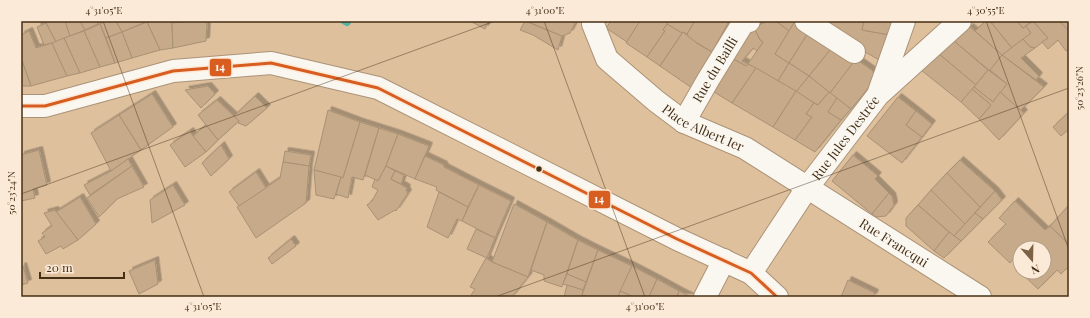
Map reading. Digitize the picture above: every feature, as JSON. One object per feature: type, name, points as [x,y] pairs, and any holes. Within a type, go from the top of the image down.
[{"type":"street","name":"Place Albert Ier","points":[[593,21],[607,59],[656,101],[684,122],[745,148],[807,188]]},
{"type":"street","name":"Rue du Bailli","points":[[684,122],[743,23],[749,21]]},
{"type":"street","points":[[806,21],[854,52]]},
{"type":"street","points":[[878,95],[904,21]]},
{"type":"street","name":"Rue Jules Destrée","points":[[751,273],[807,188],[878,95],[960,21]]},
{"type":"street","points":[[21,106],[45,106],[173,70],[271,63],[378,88],[677,239],[751,273],[777,297]]},
{"type":"street","name":"Rue Francqui","points":[[807,188],[980,297]]},
{"type":"street","points":[[706,297],[724,260]]},
{"type":"building","points":[[52,21],[65,21],[70,36],[56,42],[46,23]]},
{"type":"building","points":[[65,21],[80,21],[85,30],[70,36]]},
{"type":"building","points":[[80,21],[96,21],[98,24],[85,30]]},
{"type":"building","points":[[106,21],[116,21],[122,32],[106,38],[100,24]]},
{"type":"building","points":[[116,21],[148,21],[122,32]]},
{"type":"building","points":[[174,21],[174,23],[172,23],[173,48],[160,50],[147,22]]},
{"type":"building","points":[[207,21],[206,41],[173,48],[172,23]]},
{"type":"building","points":[[470,21],[489,21],[485,29]]},
{"type":"building","points":[[525,21],[562,36],[558,50],[533,35],[520,30]]},
{"type":"building","points":[[526,21],[576,21],[570,33],[562,36]]},
{"type":"building","points":[[611,21],[640,21],[627,42],[606,28]]},
{"type":"building","points":[[640,21],[669,21],[663,30],[665,31],[647,57],[626,43]]},
{"type":"building","points":[[669,21],[695,21],[687,34],[682,33],[667,24]]},
{"type":"building","points":[[695,21],[729,21],[712,52],[689,38],[687,34]]},
{"type":"building","points":[[767,21],[776,21],[789,31],[775,54],[789,63],[778,81],[748,64],[763,42],[760,40],[754,28]]},
{"type":"building","points":[[776,21],[795,21],[789,31]]},
{"type":"building","points":[[795,21],[810,30],[789,63],[775,54]]},
{"type":"building","points":[[829,21],[864,21],[862,30],[890,35],[881,61],[825,29]]},
{"type":"building","points":[[864,21],[893,21],[890,35],[862,30]]},
{"type":"building","points":[[986,21],[990,21],[1012,48],[1002,55],[975,31]]},
{"type":"building","points":[[990,21],[1017,21],[1023,28],[1026,26],[1031,33],[1012,48]]},
{"type":"building","points":[[1017,21],[1032,21],[1023,28]]},
{"type":"building","points":[[1033,21],[1048,38],[1035,48],[1030,47],[1023,39],[1031,33],[1026,26]]},
{"type":"building","points":[[1033,21],[1059,21],[1069,31],[1069,49],[1066,51],[1058,40],[1048,49],[1042,42],[1048,38]]},
{"type":"building","points":[[1059,21],[1069,21],[1069,31]]},
{"type":"building","points":[[147,22],[160,50],[132,58],[122,32]]},
{"type":"building","points":[[46,23],[56,42],[44,45],[37,27]]},
{"type":"building","points":[[100,24],[115,63],[100,67],[84,31]]},
{"type":"building","points":[[667,24],[682,33],[660,66],[647,57],[665,31],[663,30]]},
{"type":"building","points":[[970,27],[1002,55],[990,71],[954,41]]},
{"type":"building","points":[[754,28],[760,40],[763,42],[757,51],[753,48],[742,61],[748,64],[746,66],[726,55]]},
{"type":"building","points":[[810,30],[835,44],[809,76],[789,63]]},
{"type":"building","points":[[29,31],[36,48],[52,43],[67,76],[31,86],[21,58],[21,35]]},
{"type":"building","points":[[84,31],[100,67],[80,73],[64,38]]},
{"type":"building","points":[[122,32],[132,58],[115,63],[106,38]]},
{"type":"building","points":[[683,32],[698,44],[712,52],[692,88],[660,66]]},
{"type":"building","points":[[64,38],[80,73],[67,76],[52,43]]},
{"type":"building","points":[[1023,39],[1030,47],[1035,48],[1021,58],[1039,76],[1036,80],[1002,55]]},
{"type":"building","points":[[954,41],[988,70],[976,85],[939,54]]},
{"type":"building","points":[[835,44],[856,59],[830,93],[809,76]]},
{"type":"building","points":[[939,54],[976,85],[961,102],[921,70]]},
{"type":"building","points":[[726,55],[746,66],[748,64],[756,68],[732,103],[706,87]]},
{"type":"building","points":[[1002,55],[1044,87],[1020,111],[1000,92],[1007,84],[990,70]]},
{"type":"building","points":[[21,58],[31,86],[21,86]]},
{"type":"building","points":[[856,59],[873,71],[875,80],[851,109],[830,93]]},
{"type":"building","points":[[789,63],[809,76],[796,92],[778,81]]},
{"type":"building","points":[[756,68],[796,91],[773,127],[732,103]]},
{"type":"building","points":[[988,70],[1007,84],[993,102],[974,87]]},
{"type":"building","points":[[809,76],[829,92],[818,105],[796,92]]},
{"type":"building","points":[[208,86],[215,94],[201,108],[185,90]]},
{"type":"building","points":[[974,87],[993,102],[1000,92],[1024,113],[999,140],[979,119],[991,105],[972,89]]},
{"type":"building","points":[[972,89],[991,105],[979,119],[961,102]]},
{"type":"building","points":[[796,91],[814,103],[806,114],[812,117],[795,140],[773,127]]},
{"type":"building","points":[[829,92],[837,98],[828,112],[841,120],[815,152],[795,140],[812,117],[806,114],[814,103],[818,105]]},
{"type":"building","points":[[152,94],[173,127],[141,150],[119,115]]},
{"type":"building","points":[[255,96],[267,108],[246,126],[238,123],[239,121],[234,116]]},
{"type":"building","points":[[898,97],[916,111],[906,125],[922,137],[902,163],[867,136]]},
{"type":"building","points":[[837,98],[851,109],[841,120],[828,112]]},
{"type":"building","points":[[217,100],[239,121],[218,140],[198,115]]},
{"type":"building","points":[[328,110],[360,122],[343,178],[314,170]]},
{"type":"building","points":[[916,111],[932,124],[922,137],[906,125]]},
{"type":"building","points":[[1069,112],[1069,129],[1061,136],[1053,127]]},
{"type":"building","points":[[119,115],[141,150],[111,171],[91,133]]},
{"type":"building","points":[[360,122],[379,128],[363,180],[352,177],[348,198],[336,194],[341,177],[343,178]]},
{"type":"building","points":[[206,125],[218,140],[206,152],[193,136]]},
{"type":"building","points":[[379,128],[398,134],[386,166],[378,181],[365,175]]},
{"type":"building","points":[[190,131],[206,152],[185,167],[170,145]]},
{"type":"building","points":[[398,134],[429,146],[415,179],[386,166]]},
{"type":"building","points":[[221,145],[229,159],[211,176],[202,163]]},
{"type":"building","points":[[39,150],[47,185],[33,189],[35,198],[21,201],[21,155]]},
{"type":"building","points":[[285,151],[311,155],[309,166],[283,162]]},
{"type":"building","points":[[853,155],[878,176],[875,179],[889,193],[872,214],[832,181]]},
{"type":"building","points":[[425,156],[479,185],[468,207],[436,190],[437,187],[415,179]]},
{"type":"building","points":[[128,159],[132,166],[90,195],[84,185],[111,171]]},
{"type":"building","points":[[960,160],[995,191],[980,207],[947,173]]},
{"type":"building","points":[[283,162],[309,166],[306,203],[256,238],[237,207],[280,178]]},
{"type":"building","points":[[132,166],[144,187],[117,199],[99,217],[87,198]]},
{"type":"building","points":[[386,166],[395,171],[391,179],[407,188],[406,190],[408,193],[396,211],[395,210],[378,220],[367,205],[372,201],[378,190],[372,187],[375,179],[378,181]]},
{"type":"building","points":[[314,170],[341,177],[334,199],[316,195]]},
{"type":"building","points":[[395,171],[404,175],[401,184],[391,179]]},
{"type":"building","points":[[256,172],[266,188],[239,206],[229,192]]},
{"type":"building","points":[[947,173],[980,207],[965,224],[931,190]]},
{"type":"building","points":[[173,185],[185,205],[152,223],[150,200]]},
{"type":"building","points":[[479,185],[511,201],[495,238],[462,221]]},
{"type":"building","points":[[931,190],[965,224],[954,236],[918,205]]},
{"type":"building","points":[[995,191],[1002,200],[983,219],[975,213]]},
{"type":"building","points":[[439,192],[468,207],[462,221],[457,219],[448,238],[427,227]]},
{"type":"building","points":[[889,193],[892,196],[894,205],[886,216],[876,217],[872,214]]},
{"type":"building","points":[[80,197],[96,224],[78,240],[56,212]]},
{"type":"building","points":[[1015,201],[1045,230],[1050,226],[1069,244],[1069,266],[1061,274],[1057,270],[1052,275],[1052,240],[1012,240],[1012,260],[1010,263],[988,242],[1006,224],[999,218]]},
{"type":"building","points":[[514,204],[547,222],[528,277],[492,262]]},
{"type":"building","points":[[918,205],[949,232],[934,251],[906,226],[906,218]]},
{"type":"building","points":[[1069,205],[1069,244],[1050,226]]},
{"type":"building","points":[[55,210],[78,240],[63,249],[61,246],[46,254],[38,241],[45,237],[42,233],[52,226],[44,213]]},
{"type":"building","points":[[975,213],[983,219],[961,241],[954,236]]},
{"type":"building","points":[[547,222],[578,240],[562,287],[544,281],[544,275],[531,270]]},
{"type":"building","points":[[476,229],[495,238],[487,258],[467,249]]},
{"type":"building","points":[[949,232],[961,241],[944,258],[934,251]]},
{"type":"building","points":[[291,239],[296,246],[272,264],[268,258]]},
{"type":"building","points":[[578,240],[598,250],[586,282],[567,274]]},
{"type":"building","points":[[598,250],[632,266],[618,297],[588,297],[582,295]]},
{"type":"building","points":[[486,258],[528,277],[512,297],[470,297],[475,289],[470,287]]},
{"type":"building","points":[[155,260],[158,284],[139,294],[129,271]]},
{"type":"building","points":[[23,266],[28,283],[21,285],[21,267]]},
{"type":"building","points":[[632,266],[657,279],[649,297],[634,297],[620,291]]},
{"type":"building","points":[[567,274],[586,282],[583,290],[563,284]]},
{"type":"building","points":[[657,279],[679,291],[677,297],[649,297]]},
{"type":"building","points":[[848,280],[875,293],[873,297],[841,297]]},
{"type":"building","points":[[1028,280],[1047,280],[1038,289]]},
{"type":"building","points":[[567,285],[583,290],[582,295],[588,297],[564,297]]},
{"type":"building","points":[[620,291],[634,297],[618,297]]},
{"type":"building","points":[[679,291],[691,297],[677,297]]},
{"type":"transit line","name":"14","points":[[21,106],[45,106],[173,71],[271,63],[378,88],[677,239],[751,273],[777,297]]}]
